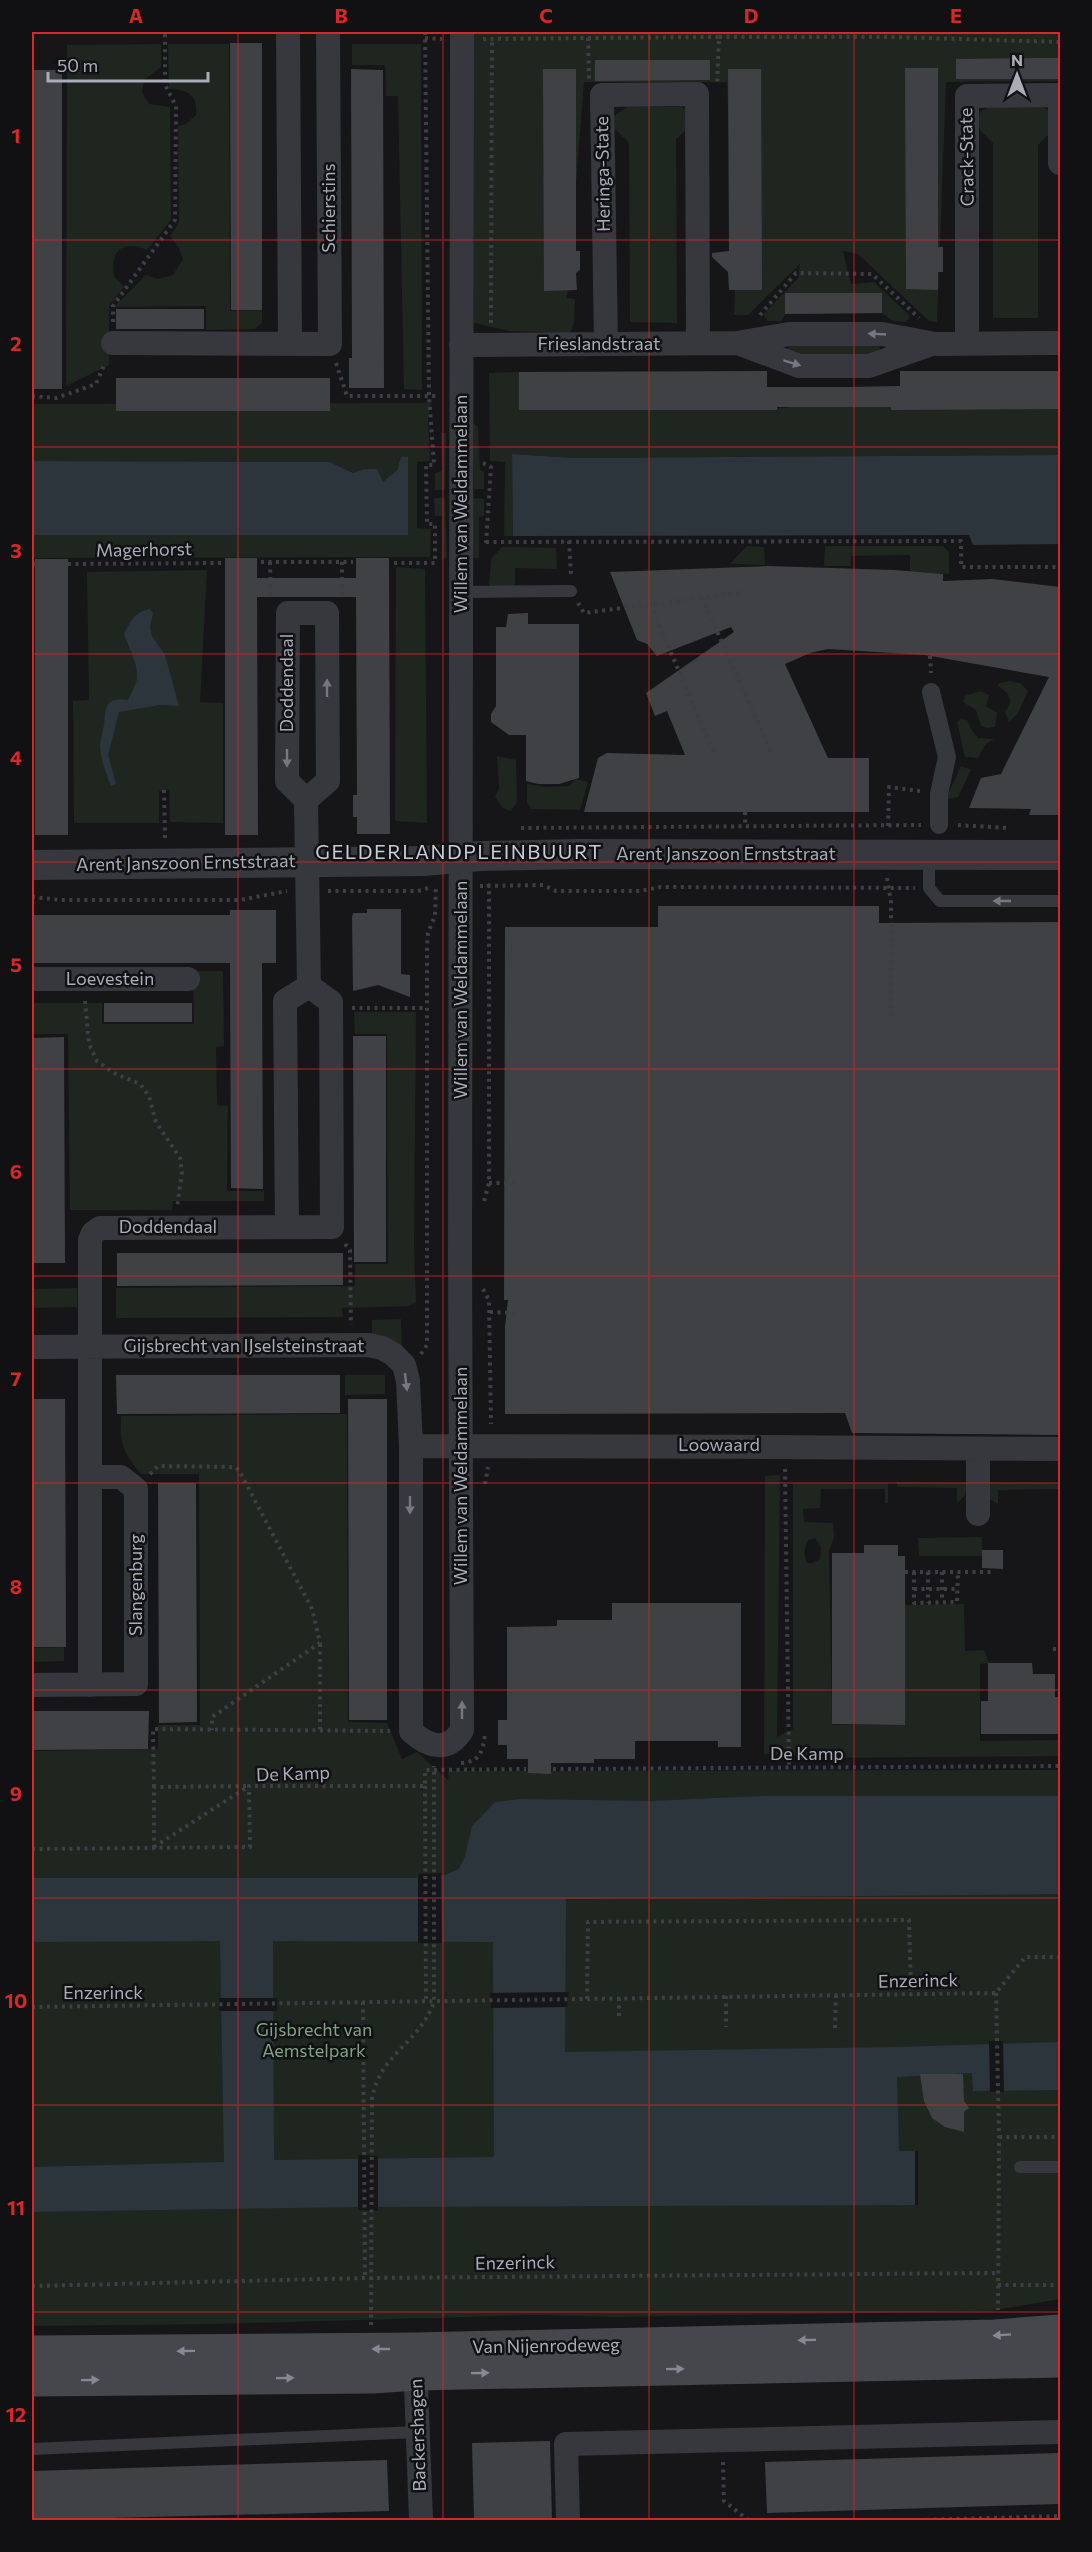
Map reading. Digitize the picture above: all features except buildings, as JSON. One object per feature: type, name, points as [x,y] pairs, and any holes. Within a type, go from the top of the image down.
[{"type":"main road","name":"Van Nijenrodeweg","points":[[32,2380],[373,2377],[415,2361],[995,2336],[1060,2331]]},
{"type":"main road","name":"Van Nijenrodeweg","points":[[32,2352],[415,2361],[1060,2361]]},
{"type":"street","points":[[288,32],[290,343]]},
{"type":"street","name":"Schierstins","points":[[328,32],[330,344]]},
{"type":"street","name":"Willem van Weldammelaan","points":[[425,1746],[445,1744],[457,1739],[462,1730],[457,869],[462,564],[462,32]]},
{"type":"street","points":[[696,94],[699,343]]},
{"type":"street","name":"Heringa-State","points":[[606,344],[602,95],[696,94]]},
{"type":"street","name":"Crack-State","points":[[949,343],[967,96],[1060,95],[1060,163]]},
{"type":"street","name":"Frieslandstraat","points":[[461,345],[737,343],[789,334],[882,334],[949,343],[1060,343]]},
{"type":"street","points":[[113,343],[330,344]]},
{"type":"street","name":"Frieslandstraat","points":[[737,343],[799,366],[869,366],[949,343]]},
{"type":"street","name":"Doddendaal","points":[[306,800],[287,782],[288,613],[327,613]]},
{"type":"street","points":[[309,986],[306,800],[328,781],[327,613]]},
{"type":"street","points":[[931,692],[947,757],[939,794],[939,825]]},
{"type":"street","name":"Arent Janszoon Ernststraat","points":[[32,865],[237,864],[306,861],[457,869],[769,854],[1060,855]]},
{"type":"street","name":"Loevestein","points":[[32,979],[188,979]]},
{"type":"street","points":[[309,986],[330,1002],[332,1227]]},
{"type":"street","points":[[287,1227],[285,1001],[309,986]]},
{"type":"street","name":"Doddendaal","points":[[91,1347],[90,1240],[93,1233],[100,1228],[332,1227]]},
{"type":"street","name":"Gijsbrecht van IJselsteinstraat","points":[[32,1347],[360,1345],[382,1348],[393,1354],[404,1365]]},
{"type":"street","points":[[90,1684],[91,1347]]},
{"type":"street","points":[[404,1365],[408,1381],[425,1746]]},
{"type":"street","name":"Loowaard","points":[[411,1446],[1060,1449]]},
{"type":"street","points":[[978,1449],[978,1514]]},
{"type":"street","points":[[90,1477],[121,1477],[136,1489]]},
{"type":"street","name":"Slangenburg","points":[[32,1685],[136,1684],[136,1489]]},
{"type":"street","name":"Backershagen","points":[[415,2361],[421,2520]]},
{"type":"street","points":[[568,2520],[566,2444],[1060,2432]]},
{"type":"lane","points":[[461,592],[571,591]]},
{"type":"lane","points":[[929,856],[929,888],[940,901],[1060,901]]},
{"type":"lane","points":[[1020,2167],[1060,2167]]},
{"type":"lane","points":[[32,2449],[417,2432]]},
{"type":"path","points":[[32,396],[56,398],[96,384],[113,343],[113,306],[175,220],[176,106],[165,85],[165,32]]},
{"type":"path","points":[[425,32],[429,396],[434,465],[426,465],[427,524],[435,524],[435,563]]},
{"type":"path","points":[[696,94],[718,85],[718,37]]},
{"type":"path","points":[[490,345],[492,39],[893,37],[1060,42]]},
{"type":"path","points":[[588,38],[589,84],[602,95]]},
{"type":"path","points":[[737,343],[796,273],[806,273],[872,274],[949,343]]},
{"type":"path","points":[[330,344],[347,396],[461,396]]},
{"type":"path","points":[[486,542],[961,541],[961,567],[1060,567]]},
{"type":"path","points":[[261,562],[352,562]]},
{"type":"path","points":[[270,562],[270,597],[288,613]]},
{"type":"path","points":[[327,613],[343,598],[342,562]]},
{"type":"path","name":"Magerhorst","points":[[68,564],[221,563]]},
{"type":"path","points":[[394,563],[462,564]]},
{"type":"path","points":[[624,608],[745,592]]},
{"type":"path","points":[[702,598],[772,754]]},
{"type":"path","points":[[650,604],[714,753]]},
{"type":"path","points":[[891,1021],[891,902],[887,856],[889,787],[939,794]]},
{"type":"path","points":[[164,790],[165,839]]},
{"type":"path","points":[[745,812],[745,826]]},
{"type":"path","points":[[457,869],[489,886]]},
{"type":"path","points":[[457,869],[489,886],[543,885],[556,891],[628,891],[661,886],[929,888]]},
{"type":"path","points":[[32,897],[61,900],[240,900],[279,891],[418,891],[457,869]]},
{"type":"path","points":[[404,1365],[426,1350],[427,1345],[428,933],[457,869]]},
{"type":"path","points":[[483,1212],[483,1201],[489,1183],[489,886]]},
{"type":"path","points":[[85,979],[86,1026],[89,1044],[97,1061],[114,1073],[140,1084],[149,1096],[156,1122],[180,1158],[182,1172],[175,1227]]},
{"type":"path","points":[[330,1008],[427,1008]]},
{"type":"path","points":[[489,1183],[515,1183]]},
{"type":"path","points":[[332,1227],[350,1250],[360,1345]]},
{"type":"path","points":[[483,1278],[483,1289],[489,1300],[490,1312],[490,1445],[485,1494]]},
{"type":"path","points":[[490,1312],[516,1313]]},
{"type":"path","points":[[785,1446],[789,1768]]},
{"type":"path","points":[[136,1489],[158,1466],[236,1467],[242,1474],[312,1609],[320,1643],[320,1730]]},
{"type":"path","points":[[905,1572],[992,1572]]},
{"type":"path","points":[[914,1572],[914,1603],[957,1602],[958,1572]]},
{"type":"path","points":[[928,1572],[928,1603]]},
{"type":"path","points":[[942,1572],[942,1602]]},
{"type":"path","points":[[914,1589],[958,1589]]},
{"type":"path","points":[[212,1730],[212,1717],[320,1643]]},
{"type":"path","points":[[1053,1649],[1060,1649]]},
{"type":"path","points":[[457,1763],[474,1761],[481,1755],[485,1725]]},
{"type":"path","points":[[153,1848],[153,1729],[320,1730],[425,1746],[446,1763]]},
{"type":"path","points":[[371,2327],[372,2099],[375,2084],[390,2059],[423,2026],[434,2002],[434,1770],[425,1746]]},
{"type":"path","name":"De Kamp","points":[[553,1769],[1060,1766]]},
{"type":"path","points":[[426,2002],[425,1770],[526,1769]]},
{"type":"path","points":[[153,1787],[249,1786]]},
{"type":"path","points":[[153,1848],[249,1786]]},
{"type":"path","name":"De Kamp","points":[[32,1849],[250,1847],[249,1786],[425,1786]]},
{"type":"path","points":[[587,1999],[588,1922],[909,1920],[911,1995]]},
{"type":"path","points":[[998,2320],[999,2137],[996,1993],[1025,1957],[1060,1957]]},
{"type":"path","name":"Enzerinck","points":[[434,2002],[996,1993]]},
{"type":"path","points":[[835,2028],[836,1995]]},
{"type":"path","points":[[726,1996],[726,2027]]},
{"type":"path","points":[[620,1998],[620,2019]]},
{"type":"path","points":[[365,2278],[363,2002],[434,2002]]},
{"type":"path","name":"Enzerinck","points":[[32,2007],[363,2002]]},
{"type":"path","points":[[999,2137],[1060,2137]]},
{"type":"path","name":"Enzerinck","points":[[32,2286],[365,2278],[998,2273]]},
{"type":"path","points":[[998,2286],[1060,2284]]},
{"type":"path","points":[[722,2440],[724,2501],[748,2520]]},
{"type":"path","points":[[919,2520],[1057,2517]]},
{"type":"green space","points":[[472,32],[1060,32],[1060,81],[946,82],[937,322],[929,321],[858,254],[843,251],[851,284],[874,282],[910,316],[906,322],[893,321],[882,313],[786,314],[781,321],[768,321],[763,315],[798,278],[800,264],[748,315],[734,315],[727,82],[584,82],[567,298],[575,299],[574,323],[570,333],[509,331],[474,323]]},
{"type":"green space","points":[[161,44],[161,67],[144,80],[142,93],[149,104],[170,107],[171,220],[147,250],[130,246],[119,250],[115,255],[113,269],[115,278],[124,287],[109,306],[109,365],[66,386],[67,45]]},
{"type":"green space","points":[[168,44],[229,44],[230,311],[262,310],[262,323],[255,329],[206,330],[206,306],[114,307],[146,275],[158,279],[173,275],[183,259],[179,248],[170,236],[179,222],[178,126],[186,124],[196,115],[196,108],[190,94],[182,90],[169,89]]},
{"type":"green space","points":[[352,44],[421,44],[422,390],[404,389],[398,96],[386,96],[385,65],[352,65]]},
{"type":"green space","points":[[627,107],[681,107],[688,110],[691,126],[676,139],[677,323],[630,322],[629,143],[614,128],[614,116]]},
{"type":"green space","points":[[989,107],[1042,107],[1053,112],[1054,129],[1038,145],[1038,318],[993,318],[993,143],[980,130],[977,118],[980,112]]},
{"type":"green space","points":[[788,344],[880,345],[879,355],[798,359],[788,353]]},
{"type":"green space","points":[[519,372],[762,410],[1060,379],[1060,455],[573,458],[512,454],[513,536],[504,536],[505,462],[490,461],[489,373]]},
{"type":"green space","points":[[431,403],[428,418],[430,461],[417,462],[417,528],[431,529],[430,557],[32,558],[32,535],[408,535],[408,458],[383,483],[365,469],[353,473],[330,462],[32,461],[32,404]]},
{"type":"green space","points":[[473,423],[478,427],[480,470],[484,472],[484,489],[474,489]]},
{"type":"green space","points":[[441,433],[446,433],[445,490],[435,490],[435,473],[442,471]]},
{"type":"green space","points":[[434,498],[445,498],[447,558],[442,558],[442,516],[435,516]]},
{"type":"green space","points":[[473,498],[484,499],[484,516],[479,517],[479,558],[471,558]]},
{"type":"green space","points":[[747,546],[764,547],[765,565],[730,564]]},
{"type":"green space","points":[[825,546],[943,546],[949,552],[949,574],[910,572],[910,555],[851,556],[851,566],[824,566]]},
{"type":"green space","points":[[502,547],[556,548],[557,569],[515,568],[515,587],[489,586],[491,559]]},
{"type":"green space","points":[[396,567],[425,569],[427,823],[395,821]]},
{"type":"green space","points":[[207,570],[200,702],[223,703],[223,823],[170,822],[169,790],[159,791],[159,823],[74,823],[73,701],[89,700],[87,572]]},
{"type":"green space","points":[[1009,681],[1020,683],[1028,691],[1018,713],[1009,722],[1005,711],[1010,700],[1005,691],[998,686],[999,683]]},
{"type":"green space","points":[[980,691],[989,695],[986,706],[997,713],[995,727],[981,726],[976,710],[963,702],[965,696]]},
{"type":"green space","points":[[961,719],[967,720],[978,738],[994,739],[985,745],[978,758],[966,757],[964,754],[957,722]]},
{"type":"green space","points":[[497,756],[516,760],[517,802],[511,811],[503,808],[495,797],[499,788]]},
{"type":"green space","points":[[961,766],[971,770],[958,797],[948,799],[948,794]]},
{"type":"green space","points":[[576,779],[588,782],[580,810],[531,809],[527,802],[527,784],[548,787],[569,786]]},
{"type":"green space","points":[[193,971],[223,971],[224,1046],[216,1047],[217,1105],[228,1106],[227,1191],[264,1191],[264,1201],[173,1201],[172,1210],[70,1210],[68,1034],[32,1034],[32,1003],[102,1003],[102,1024],[194,1024]]},
{"type":"green space","points":[[354,1012],[416,1012],[414,1248],[416,1303],[408,1306],[342,1308],[343,1317],[116,1318],[116,1288],[355,1286],[355,1264],[388,1264],[387,1034],[355,1034]]},
{"type":"green space","points":[[77,1288],[77,1307],[32,1308],[32,1289]]},
{"type":"green space","points":[[401,1319],[402,1349],[372,1336],[372,1320]]},
{"type":"green space","points":[[345,1375],[385,1375],[385,1394],[345,1395]]},
{"type":"green space","name":"Gijsbrecht van Aemstelpark","points":[[347,1414],[348,1722],[387,1723],[402,1759],[417,1752],[448,1780],[449,1771],[1060,1770],[1060,2299],[990,2311],[615,2317],[535,2315],[215,2324],[32,2326],[32,1751],[158,1749],[158,1725],[200,1725],[199,1474],[141,1474],[124,1448],[121,1416]]},
{"type":"green space","points":[[780,1475],[777,1737],[793,1729],[793,1483],[888,1483],[888,1503],[885,1503],[885,1489],[821,1489],[820,1508],[803,1509],[804,1522],[833,1523],[834,1537],[829,1551],[832,1725],[905,1725],[905,1605],[964,1604],[965,1651],[984,1650],[989,1663],[980,1664],[980,1741],[1060,1740],[1060,1756],[830,1758],[764,1754],[765,1476]],"holes":[[[815,1538],[821,1547],[820,1559],[807,1563],[805,1551],[808,1540]]]},
{"type":"green space","points":[[897,1482],[967,1483],[965,1495],[957,1504],[957,1488],[897,1487]]},
{"type":"green space","points":[[985,1482],[1060,1483],[1060,1489],[998,1490],[998,1504],[986,1497]]},
{"type":"green space","points":[[982,1537],[982,1556],[919,1556],[918,1538]]},
{"type":"green space","points":[[64,1647],[64,1661],[32,1662],[32,1648]]},
{"type":"shaded area","points":[[512,454],[573,458],[1060,455],[1060,544],[973,545],[969,535],[513,536]]},
{"type":"shaded area","points":[[401,457],[408,457],[408,535],[32,535],[32,461],[330,462],[353,473],[365,469],[377,469],[383,482],[397,470]]},
{"type":"shaded area","points":[[150,609],[153,613],[150,627],[152,636],[165,655],[179,706],[159,705],[119,712],[108,755],[116,784],[111,786],[100,749],[106,708],[115,700],[128,700],[135,686],[136,666],[124,634],[131,621],[140,612]]},
{"type":"shaded area","points":[[762,1796],[1060,1796],[1060,1894],[566,1899],[565,2052],[1060,2042],[1060,2090],[973,2091],[972,2073],[897,2077],[899,2151],[915,2151],[915,2205],[358,2207],[32,2212],[32,2167],[224,2162],[220,1941],[32,1942],[32,1878],[412,1878],[445,1875],[459,1869],[465,1856],[472,1826],[495,1802],[520,1799],[650,1801]],"holes":[[[273,1941],[493,1942],[494,2157],[274,2160]]]},
{"type":"pier","points":[[441,1873],[442,1943],[418,1943],[418,1874]]},
{"type":"pier","points":[[569,1992],[567,2007],[491,2008],[490,1993]]},
{"type":"pier","points":[[219,1998],[277,1998],[277,2011],[219,2011]]},
{"type":"pier","points":[[989,2041],[1003,2041],[1004,2092],[990,2092]]},
{"type":"pier","points":[[915,2151],[918,2151],[918,2205],[915,2205]]},
{"type":"pier","points":[[358,2155],[378,2156],[378,2211],[358,2210]]},
{"type":"district","name":"GELDERLANDPLEINBUURT","points":[[459,852]]}]
